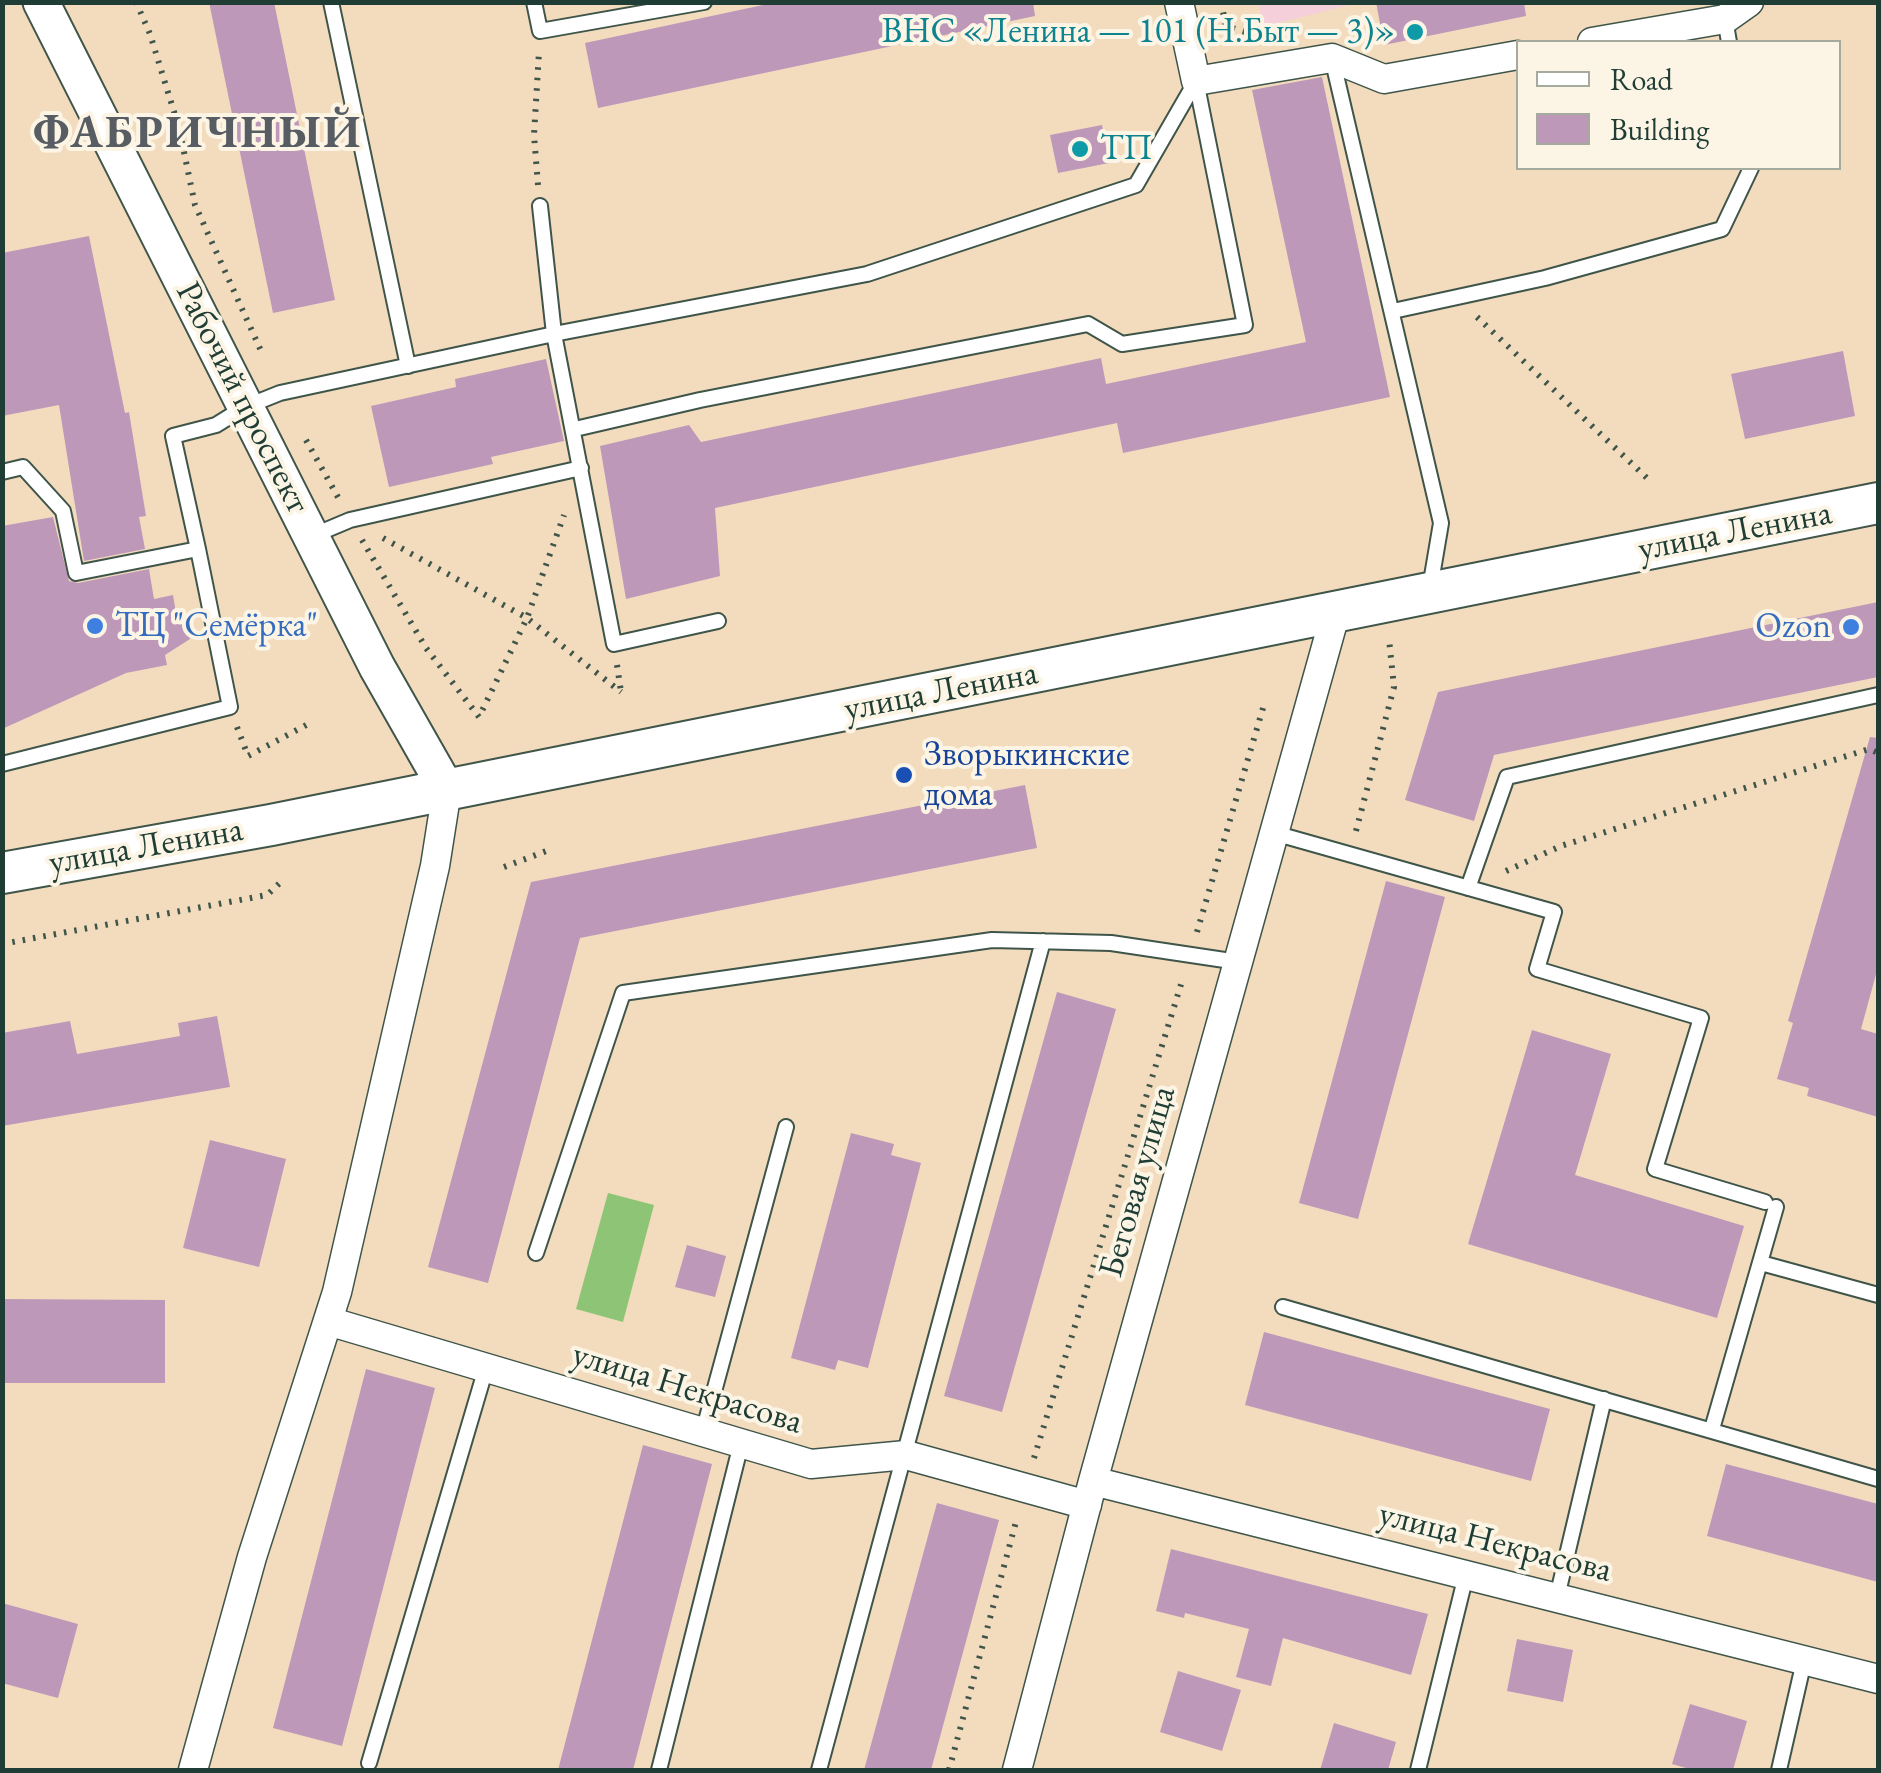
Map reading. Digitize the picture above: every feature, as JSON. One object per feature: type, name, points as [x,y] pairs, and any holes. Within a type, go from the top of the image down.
[{"type":"main road","name":"улица Ленина","points":[[2,873],[447,790],[1878,503]]},
{"type":"street","name":"Рабочий проспект","points":[[41,2],[377,667],[447,790]]},
{"type":"street","points":[[1179,2],[1196,81],[1332,58],[1384,79],[1516,55]]},
{"type":"street","points":[[1617,40],[1727,31],[1748,2]]},
{"type":"street","name":"Беговая улица","points":[[1017,1770],[1090,1493],[1335,614]]},
{"type":"street","points":[[194,1770],[252,1557],[337,1292],[435,866],[447,790]]},
{"type":"street","name":"улица Некрасова","points":[[328,1321],[810,1464],[906,1455],[1026,1486],[1090,1493],[1466,1575],[1878,1679]]},
{"type":"lane","points":[[332,2],[408,366]]},
{"type":"lane","points":[[534,2],[540,31],[704,2]]},
{"type":"lane","points":[[1332,58],[1441,523],[1428,594]]},
{"type":"lane","points":[[2,764],[230,707],[172,436],[216,425],[245,407],[280,393],[554,334],[867,274],[1136,184],[1196,81]]},
{"type":"lane","points":[[575,429],[700,400],[1088,324],[1122,344],[1244,326],[1196,81]]},
{"type":"lane","points":[[1392,311],[1545,278],[1722,229],[1750,170]]},
{"type":"lane","points":[[540,206],[554,334],[614,644],[718,621]]},
{"type":"lane","points":[[2,472],[24,467],[63,512],[76,573],[198,548]]},
{"type":"lane","points":[[312,536],[350,520],[581,468]]},
{"type":"lane","points":[[1468,888],[1507,777],[1878,695]]},
{"type":"lane","points":[[1274,833],[1554,912],[1537,970],[1701,1018],[1655,1169],[1771,1205],[1762,1263],[1712,1429]]},
{"type":"lane","points":[[536,1253],[623,993],[992,940],[1110,943],[1238,962]]},
{"type":"lane","points":[[819,1770],[1042,942]]},
{"type":"lane","points":[[703,1432],[786,1127]]},
{"type":"lane","points":[[1762,1263],[1878,1295]]},
{"type":"lane","points":[[1283,1307],[1878,1479]]},
{"type":"lane","points":[[369,1764],[486,1368]]},
{"type":"lane","points":[[1557,1597],[1604,1399]]},
{"type":"lane","points":[[659,1770],[741,1444]]},
{"type":"lane","points":[[1418,1770],[1466,1575]]},
{"type":"lane","points":[[1779,1770],[1804,1661]]},
{"type":"path","points":[[540,31],[534,136],[540,206]]},
{"type":"path","points":[[1455,295],[1649,480]]},
{"type":"path","points":[[479,718],[527,618],[581,468]]},
{"type":"path","points":[[350,520],[527,618],[621,692]]},
{"type":"path","points":[[1350,854],[1394,687],[1389,633]]},
{"type":"path","points":[[950,1770],[1026,1486],[1262,708]]},
{"type":"path","points":[[248,756],[312,722]]},
{"type":"path","points":[[1468,888],[1562,846],[1869,749],[1878,752]]},
{"type":"path","points":[[504,867],[549,850]]},
{"type":"path","points":[[2,944],[267,894],[283,880]]},
{"type":"shaded area","points":[[1258,2],[1357,2],[1357,3],[1263,27]]},
{"type":"green space","points":[[608,1193],[654,1205],[623,1322],[576,1309]]},
{"type":"building","points":[[209,2],[274,2],[335,300],[273,313]]},
{"type":"building","points":[[777,2],[1033,2],[1035,16],[598,108],[585,43]]},
{"type":"building","name":"ВНС «Ленина — 101 (Н.Быт — 3)»","points":[[1376,2],[1524,2],[1526,16],[1384,45]]},
{"type":"building","points":[[1322,77],[1390,397],[1123,453],[1117,423],[715,508],[720,576],[626,599],[600,446],[689,425],[701,442],[1101,358],[1106,384],[1306,342],[1252,90]]},
{"type":"building","name":"ТП","points":[[1102,125],[1109,163],[1058,173],[1050,135]]},
{"type":"building","points":[[89,236],[125,413],[129,412],[146,516],[139,517],[145,549],[84,561],[59,405],[2,416],[2,253]]},
{"type":"building","points":[[1843,351],[1855,416],[1745,439],[1731,374]]},
{"type":"building","points":[[546,359],[564,441],[491,457],[493,464],[389,487],[371,406],[456,387],[455,379]]},
{"type":"building","name":"ТЦ \"Семёрка\"","points":[[53,517],[69,581],[78,583],[149,569],[154,599],[173,595],[177,619],[185,617],[190,639],[165,655],[167,665],[126,673],[2,729],[2,526]]},
{"type":"building","points":[[1878,602],[1878,677],[1494,755],[1474,821],[1405,800],[1438,692]]},
{"type":"building","points":[[1870,737],[1878,738],[1878,967],[1861,1029],[1878,1034],[1878,1117],[1807,1096],[1809,1088],[1777,1079],[1793,1023],[1788,1021]]},
{"type":"building","points":[[1025,785],[1037,848],[580,938],[488,1283],[428,1267],[531,882]]},
{"type":"building","points":[[1386,881],[1445,897],[1358,1219],[1299,1203]]},
{"type":"building","points":[[1057,992],[1116,1009],[1002,1412],[944,1396]]},
{"type":"building","points":[[217,1016],[230,1087],[2,1126],[2,1033],[70,1021],[77,1054],[180,1036],[178,1023]]},
{"type":"building","points":[[1532,1030],[1611,1054],[1575,1175],[1744,1226],[1717,1318],[1468,1244]]},
{"type":"building","points":[[851,1133],[894,1144],[891,1155],[921,1163],[868,1368],[838,1360],[835,1370],[791,1358]]},
{"type":"building","points":[[210,1140],[286,1159],[259,1267],[183,1248]]},
{"type":"building","points":[[687,1245],[726,1256],[715,1297],[675,1287]]},
{"type":"building","points":[[2,1299],[165,1300],[165,1383],[2,1383]]},
{"type":"building","points":[[1264,1332],[1550,1409],[1531,1481],[1245,1405]]},
{"type":"building","points":[[366,1369],[435,1388],[342,1746],[273,1728]]},
{"type":"building","points":[[643,1445],[712,1464],[633,1770],[558,1770]]},
{"type":"building","points":[[1726,1464],[1878,1504],[1878,1582],[1707,1536]]},
{"type":"building","points":[[937,1503],[999,1520],[931,1770],[864,1770]]},
{"type":"building","points":[[1171,1549],[1428,1614],[1411,1675],[1283,1638],[1271,1686],[1236,1677],[1249,1629],[1185,1613],[1184,1618],[1156,1611]]},
{"type":"building","points":[[2,1603],[78,1624],[58,1698],[2,1683]]},
{"type":"building","points":[[1517,1639],[1573,1650],[1563,1702],[1507,1691]]},
{"type":"building","points":[[1178,1671],[1241,1690],[1222,1751],[1160,1732]]},
{"type":"building","points":[[1690,1704],[1747,1721],[1733,1770],[1693,1770],[1672,1764]]},
{"type":"building","points":[[1334,1723],[1396,1742],[1388,1770],[1320,1770]]},
{"type":"place","name":"ВНС «Ленина — 101 (Н.Быт — 3)»","points":[[1415,32]]},
{"type":"place","name":"ТП","points":[[1080,149]]},
{"type":"place","name":"ТЦ \"Семёрка\"","points":[[95,626]]},
{"type":"place","name":"Ozon","points":[[1851,627]]},
{"type":"place","name":"Зворыкинские дома","points":[[904,775]]},
{"type":"district","name":"ФАБРИЧНЫЙ","points":[[198,135]]}]
